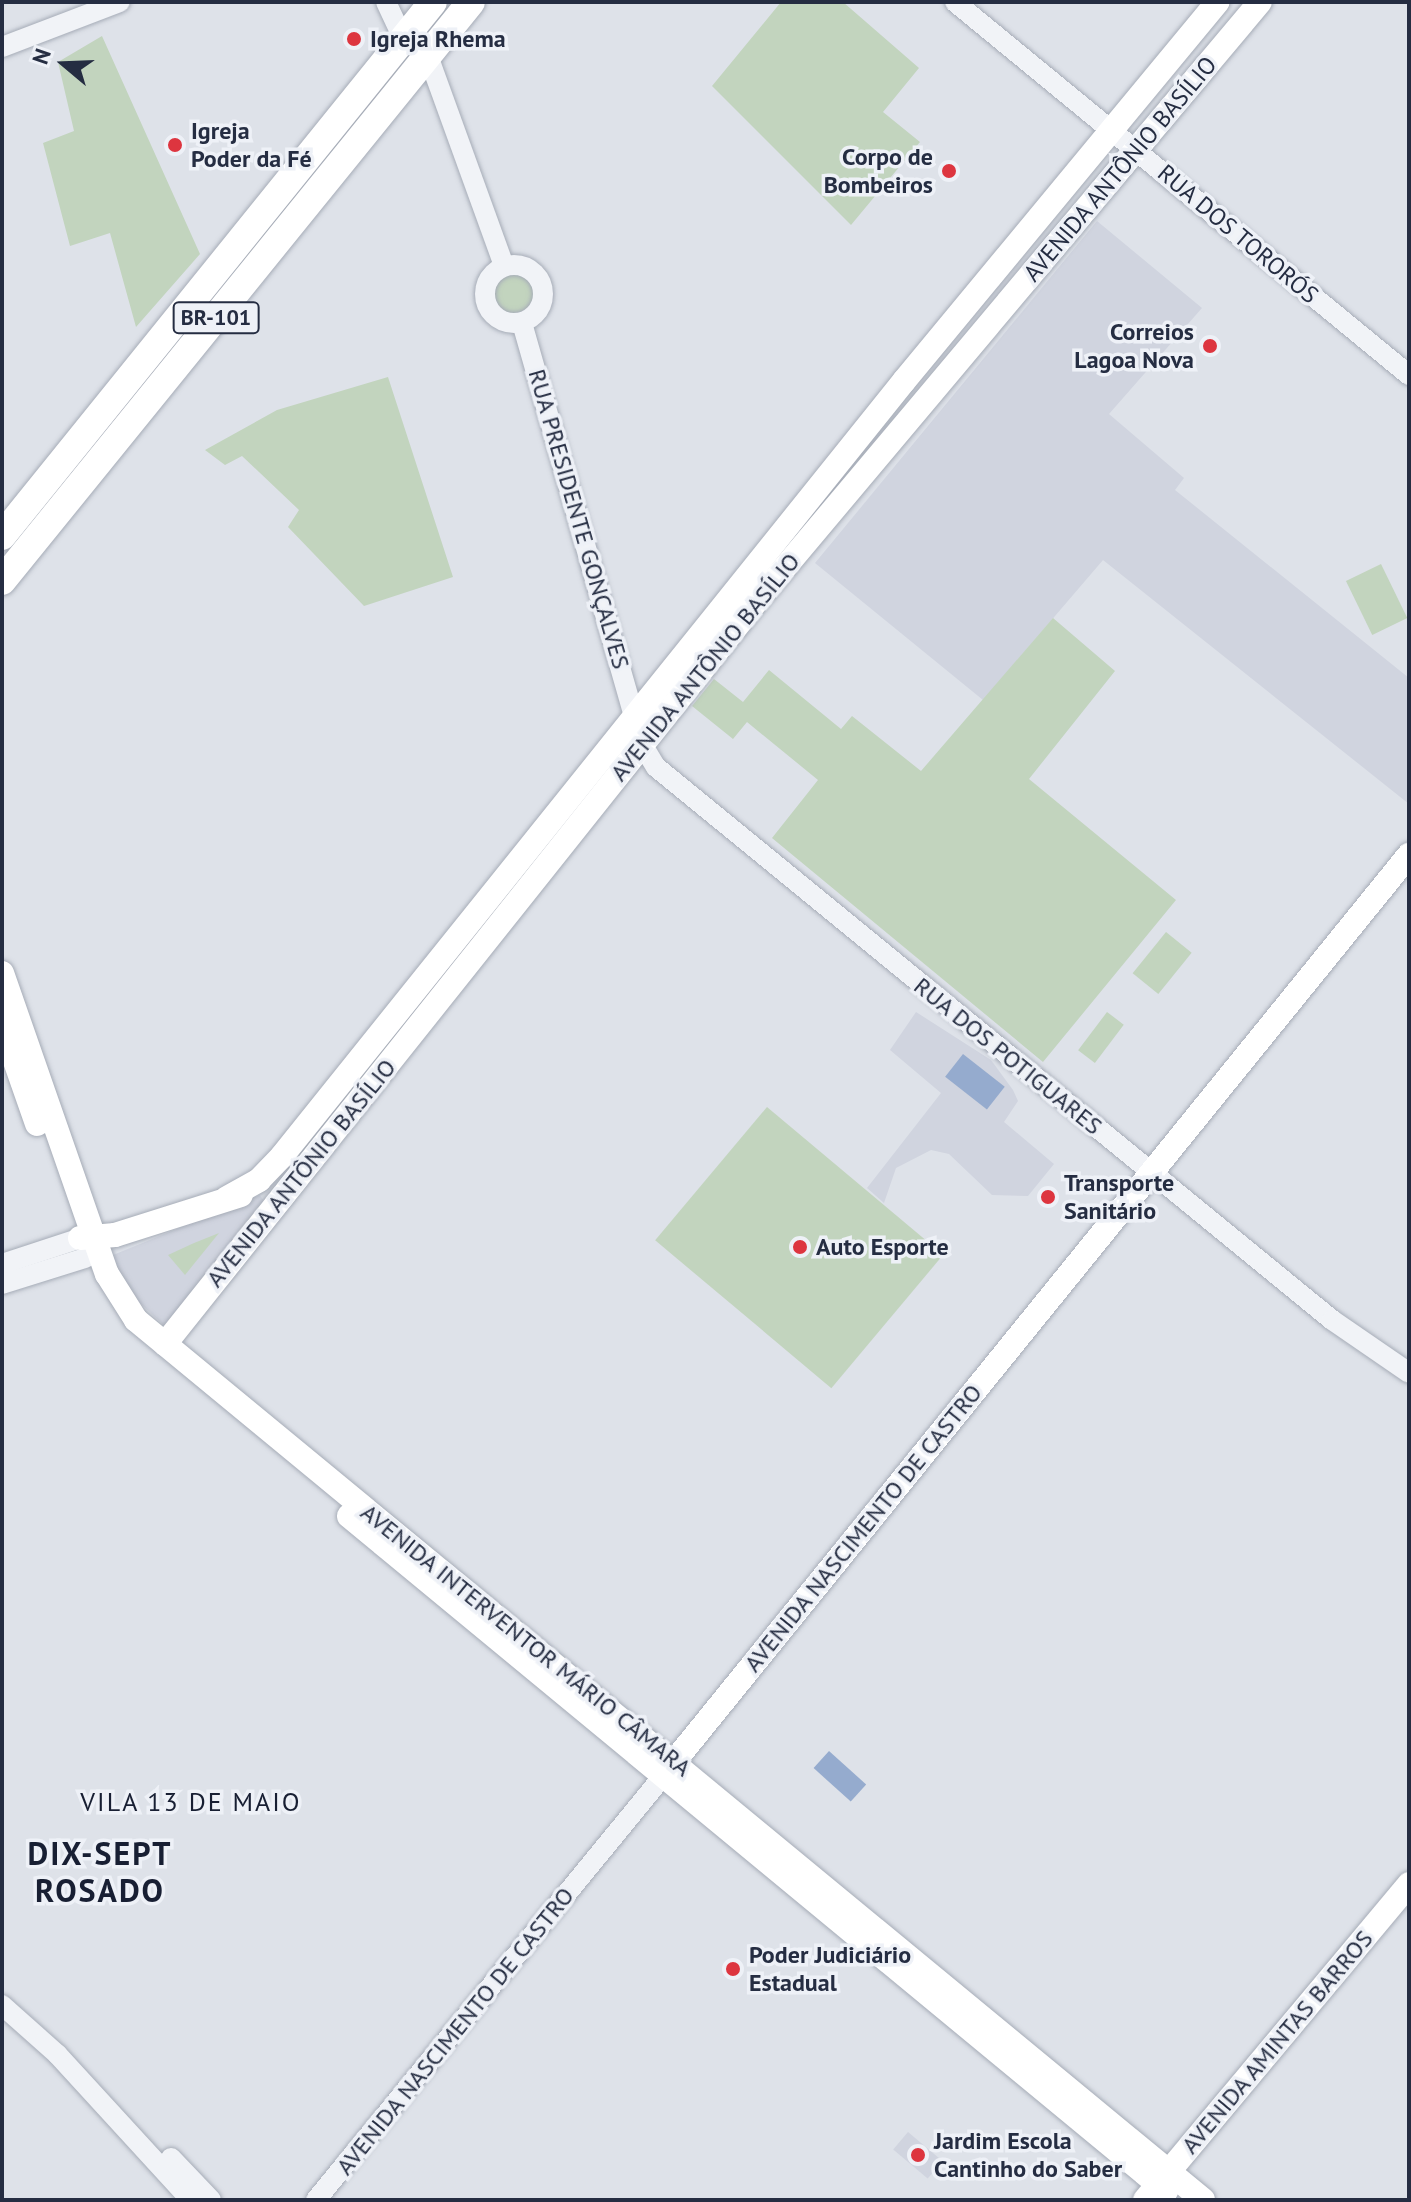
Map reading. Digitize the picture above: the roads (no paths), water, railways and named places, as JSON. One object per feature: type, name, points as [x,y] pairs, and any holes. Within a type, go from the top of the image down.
[{"type":"highway","name":"BR-101","points":[[2,581],[416,44],[433,2]]},
{"type":"highway","name":"BR-101","points":[[2,536],[416,44],[471,2]]},
{"type":"main road","name":"AVENIDA ANTÔNIO BASÍLIO","points":[[227,1198],[259,1180],[282,1156],[904,381],[1218,2]]},
{"type":"main road","name":"AVENIDA ANTÔNIO BASÍLIO","points":[[165,1344],[642,744],[1260,2]]},
{"type":"main road","name":"AVENIDA NASCIMENTO DE CASTRO","points":[[669,1769],[1409,855]]},
{"type":"main road","name":"AVENIDA INTERVENTOR MÁRIO CÂMARA","points":[[2,973],[126,1332],[349,1505]]},
{"type":"main road","name":"AVENIDA INTERVENTOR MÁRIO CÂMARA","points":[[2,1024],[94,1243],[128,1311],[349,1505],[669,1769],[1162,2189],[1203,2200]]},
{"type":"main road","points":[[94,1243],[227,1198],[293,1184]]},
{"type":"main road","name":"AVENIDA AMINTAS BARROS","points":[[1162,2189],[1409,1884]]},
{"type":"street","points":[[4,50],[120,2]]},
{"type":"street","points":[[386,2],[416,44],[504,266]]},
{"type":"street","name":"RUA DOS TORORÓS","points":[[955,2],[1409,375]]},
{"type":"street","points":[[504,266],[524,266],[541,283],[540,307],[522,323],[501,321],[487,307],[485,287],[504,266]]},
{"type":"street","name":"RUA PRESIDENTE GONÇALVES","points":[[522,323],[636,715]]},
{"type":"street","name":"RUA DOS POTIGUARES","points":[[636,715],[642,744],[656,767],[1332,1320],[1409,1373]]},
{"type":"street","points":[[2,1264],[94,1243]]},
{"type":"street","points":[[2,1284],[94,1243]]},
{"type":"street","name":"AVENIDA NASCIMENTO DE CASTRO","points":[[316,2200],[669,1769]]},
{"type":"street","points":[[2,2005],[57,2054],[191,2200]]},
{"type":"street","points":[[57,2054],[94,2078],[211,2200]]},
{"type":"water","points":[[963,1054],[1005,1087],[987,1109],[945,1077]]},
{"type":"water","points":[[829,1751],[866,1784],[851,1802],[814,1768]]},
{"type":"place","name":"Igreja Rhema","points":[[354,39]]},
{"type":"place","name":"Igreja Poder da Fé","points":[[175,145]]},
{"type":"place","name":"Corpo de Bombeiros","points":[[949,171]]},
{"type":"place","name":"Correios Lagoa Nova","points":[[1210,346]]},
{"type":"place","name":"Transporte Sanitário","points":[[1048,1197]]},
{"type":"place","name":"Auto Esporte","points":[[800,1247]]},
{"type":"place","name":"Poder Judiciário Estadual","points":[[733,1969]]},
{"type":"place","name":"Jardim Escola Cantinho do Saber","points":[[918,2155]]},
{"type":"district","name":"VILA 13 DE MAIO","points":[[191,1802]]},
{"type":"district","name":"DIX-SEPT ROSADO","points":[[100,1872]]}]
